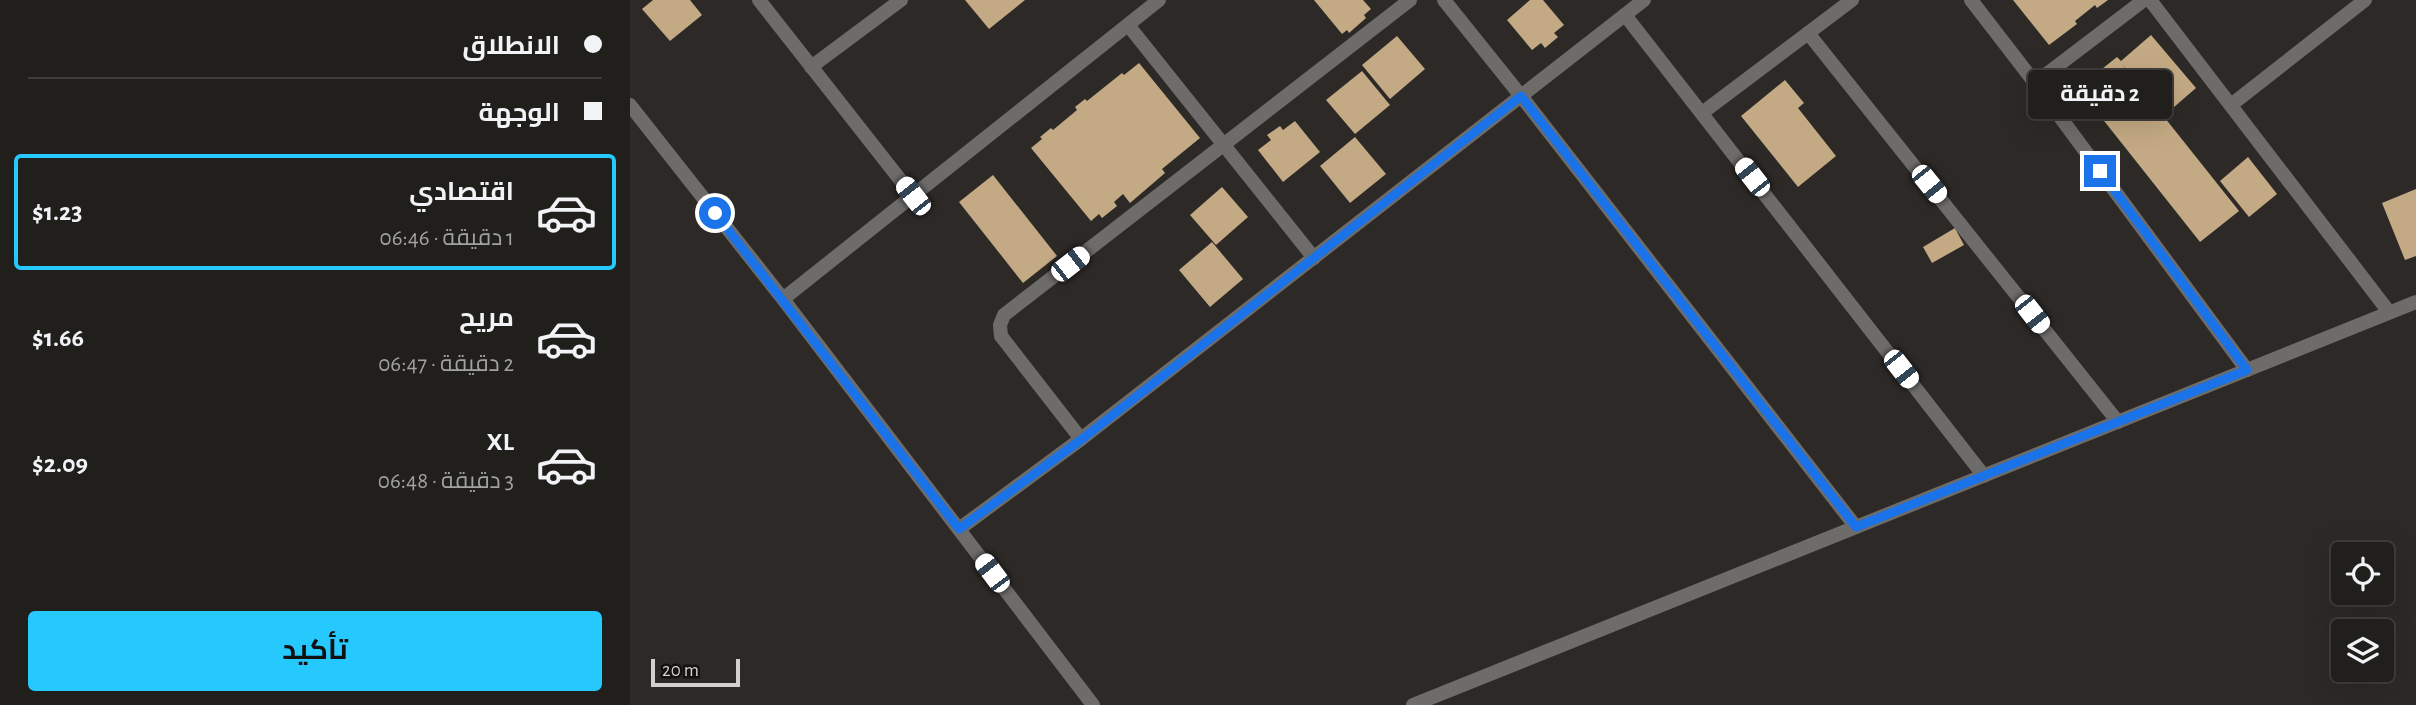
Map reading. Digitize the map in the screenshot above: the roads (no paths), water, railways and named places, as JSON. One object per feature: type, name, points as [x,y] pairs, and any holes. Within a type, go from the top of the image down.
[{"type":"street","points":[[759,0],[913,196]]},
{"type":"street","points":[[811,67],[901,0]]},
{"type":"street","points":[[783,299],[1159,0]]},
{"type":"street","points":[[1082,439],[1001,337],[1000,325],[1004,316],[1409,0]]},
{"type":"street","points":[[1444,0],[1856,527]]},
{"type":"street","points":[[959,529],[1082,439],[1644,0]]},
{"type":"street","points":[[1702,113],[1852,0]]},
{"type":"street","points":[[1971,0],[2247,370]]},
{"type":"street","points":[[2035,83],[2147,0],[2389,312]]},
{"type":"street","points":[[2231,105],[2365,0]]},
{"type":"street","points":[[1625,15],[1984,476]]},
{"type":"street","points":[[1128,25],[1314,258]]},
{"type":"street","points":[[1808,33],[2118,422]]},
{"type":"street","points":[[630,105],[783,299],[1093,705]]},
{"type":"street","points":[[1413,705],[2416,302]]}]
